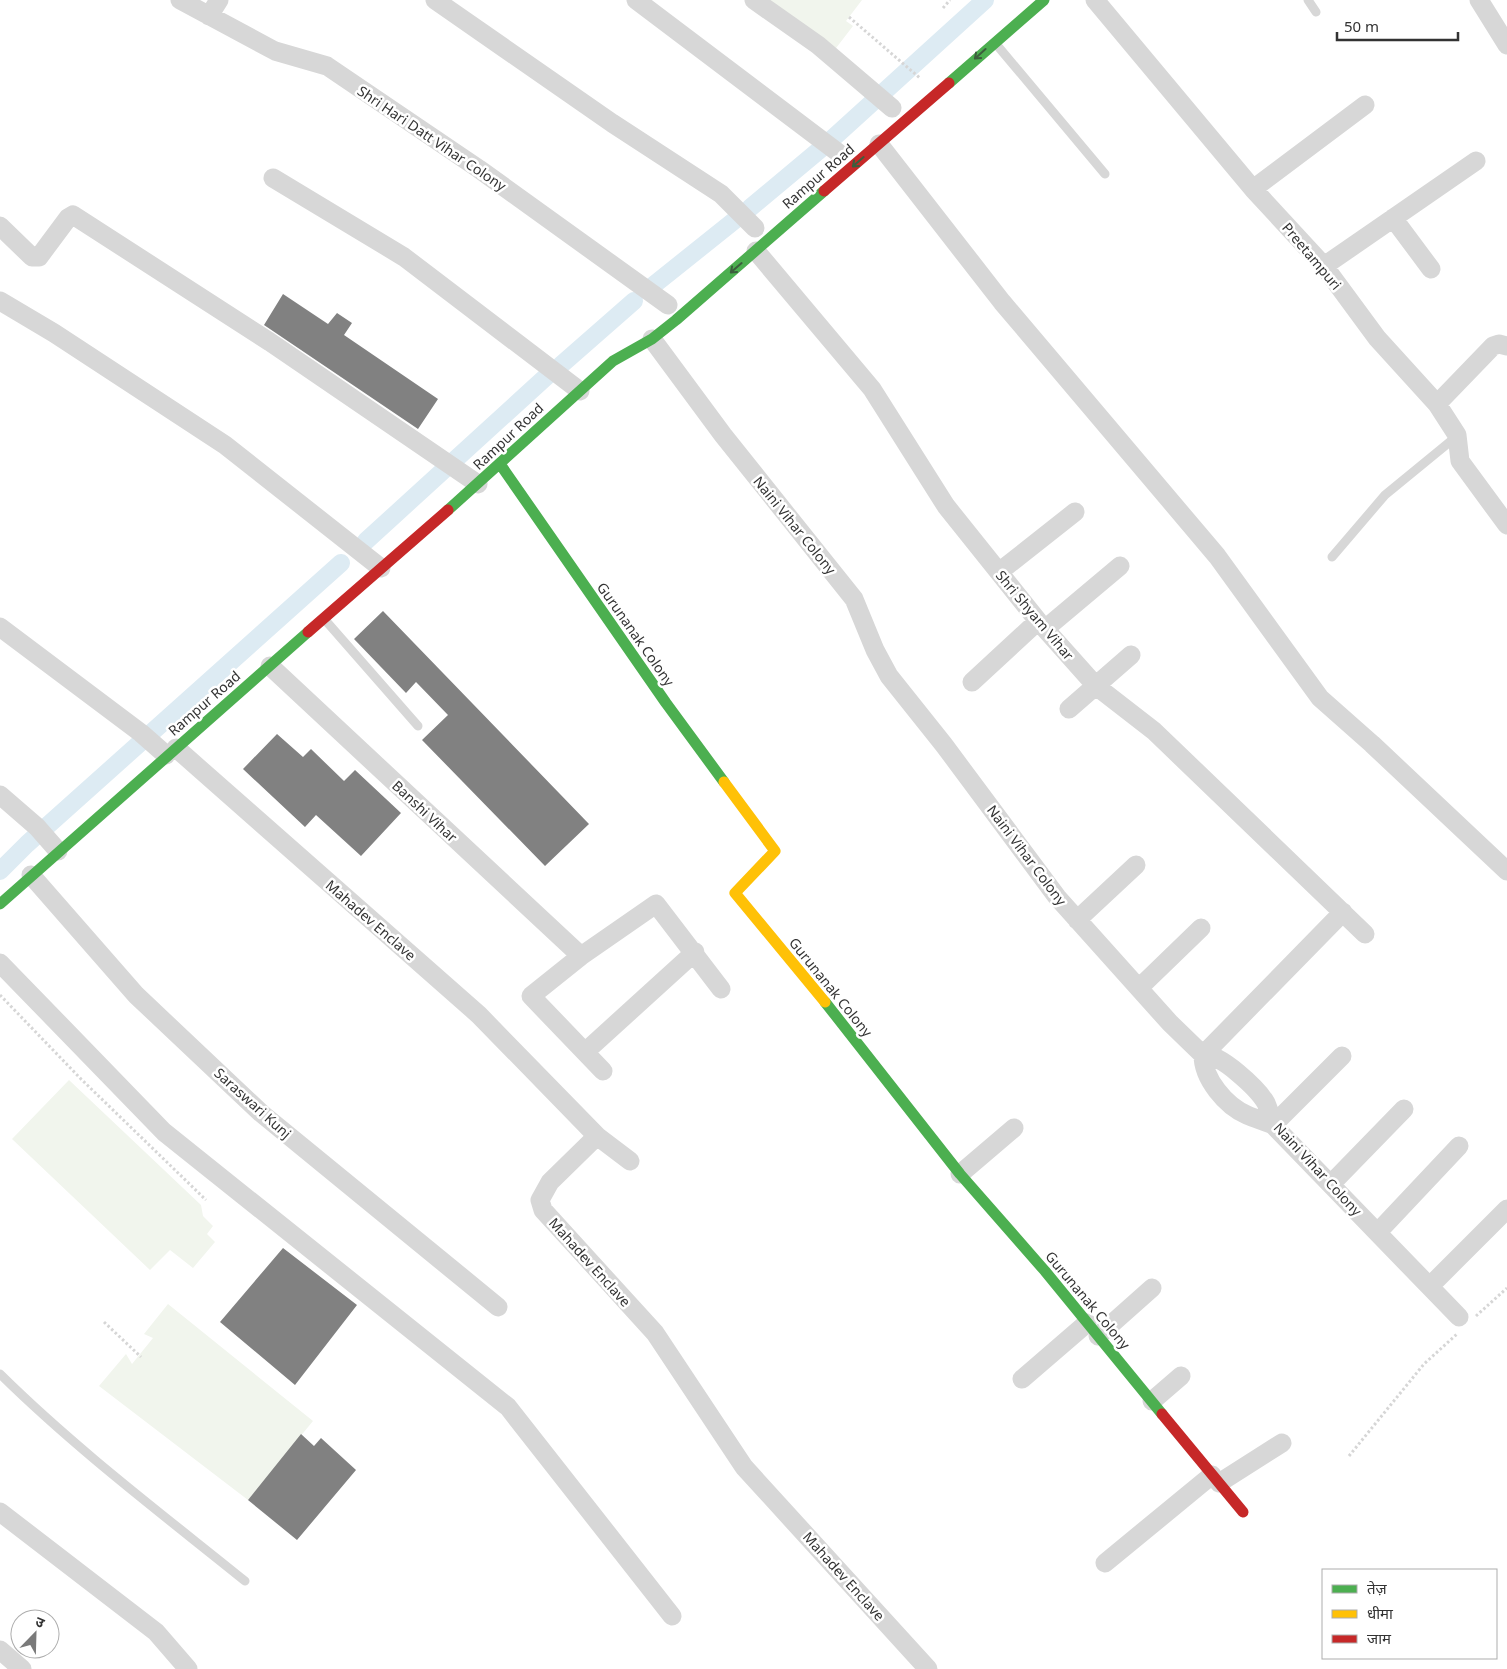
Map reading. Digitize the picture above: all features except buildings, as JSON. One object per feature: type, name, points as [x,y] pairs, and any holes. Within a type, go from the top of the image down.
[{"type":"main road","name":"Rampur Road","points":[[0,904],[58,851],[160,745],[270,666],[478,484],[613,361],[644,337],[755,234],[879,144],[1044,0]]},
{"type":"main road","name":"Gurunanak Colony","points":[[500,464],[666,702],[775,851],[735,893],[819,994],[960,1174],[1092,1329],[1243,1512]]},
{"type":"street","name":"Shri Hari Datt Vihar Colony","points":[[180,0],[275,51],[327,66],[479,169],[668,304]]},
{"type":"street","points":[[209,16],[219,0]]},
{"type":"street","name":"Shri Shyam Vihar","points":[[434,0],[612,123],[720,194],[755,234],[872,389],[946,506],[1041,625],[1096,686],[1154,731],[1365,934]]},
{"type":"street","points":[[636,0],[840,154]]},
{"type":"street","points":[[754,0],[818,46],[888,103]]},
{"type":"street","name":"Preetampuri","points":[[1095,0],[1253,189],[1324,266],[1377,338],[1437,404],[1457,435],[1460,461],[1507,525]]},
{"type":"street","points":[[1479,0],[1507,45]]},
{"type":"street","points":[[1253,189],[1365,105]]},
{"type":"street","points":[[879,144],[1002,302],[1216,556],[1320,698],[1372,744],[1507,871]]},
{"type":"street","points":[[1324,266],[1476,161]]},
{"type":"street","points":[[273,178],[404,258],[580,391]]},
{"type":"street","points":[[0,226],[32,257],[36,258],[68,218],[73,215],[270,342],[478,484]]},
{"type":"street","points":[[1393,218],[1431,269]]},
{"type":"street","points":[[0,301],[54,333],[225,445],[382,568]]},
{"type":"street","name":"Naini Vihar Colony","points":[[644,337],[854,600],[875,650],[889,676],[1077,920],[1170,1023],[1203,1054],[1208,1054],[1222,1060],[1234,1068],[1265,1101],[1273,1125],[1431,1285],[1464,1322]]},
{"type":"street","points":[[1437,404],[1493,346],[1499,344],[1507,346]]},
{"type":"street","points":[[999,572],[1075,512]]},
{"type":"street","points":[[972,682],[1041,625],[1120,566]]},
{"type":"street","name":"Mahadev Enclave","points":[[0,627],[160,745],[479,1015],[597,1136],[550,1182],[540,1200],[543,1210],[654,1333],[744,1467],[928,1669]]},
{"type":"street","points":[[1070,708],[1131,655]]},
{"type":"street","name":"Banshi Vihar","points":[[270,666],[580,956]]},
{"type":"street","points":[[0,795],[42,831],[58,851]]},
{"type":"street","points":[[1077,920],[1136,865]]},
{"type":"street","name":"Saraswari Kunj","points":[[31,875],[136,995],[261,1114],[498,1307]]},
{"type":"street","points":[[603,1071],[531,996],[580,956],[656,904],[695,952],[721,989]]},
{"type":"street","points":[[1342,1056],[1273,1125],[1247,1115],[1225,1099],[1207,1074],[1203,1054],[1343,912]]},
{"type":"street","points":[[1139,988],[1201,928]]},
{"type":"street","points":[[585,1052],[695,952]]},
{"type":"street","points":[[0,963],[164,1132],[508,1407],[672,1616]]},
{"type":"street","points":[[1331,1184],[1404,1108]]},
{"type":"street","points":[[960,1174],[1014,1128]]},
{"type":"street","points":[[597,1136],[630,1161]]},
{"type":"street","points":[[1378,1232],[1459,1146]]},
{"type":"street","points":[[1431,1285],[1507,1209]]},
{"type":"street","points":[[1022,1379],[1152,1288]]},
{"type":"street","points":[[1152,1401],[1181,1376]]},
{"type":"street","points":[[1105,1564],[1216,1479],[1282,1443]]},
{"type":"street","points":[[0,1512],[156,1632],[188,1669]]},
{"type":"street","points":[[0,1650],[22,1669]]},
{"type":"lane","points":[[1308,0],[1316,12]]},
{"type":"lane","points":[[994,42],[1105,174]]},
{"type":"lane","points":[[1332,558],[1385,496],[1457,435]]},
{"type":"lane","points":[[325,619],[418,726]]},
{"type":"lane","points":[[0,1374],[26,1400],[119,1480],[246,1581]]},
{"type":"path","points":[[943,8],[950,0]]},
{"type":"path","points":[[849,17],[914,70],[923,81]]},
{"type":"path","points":[[0,995],[81,1078],[206,1200]]},
{"type":"path","points":[[1349,1456],[1424,1364],[1464,1322],[1507,1288]]},
{"type":"path","points":[[104,1322],[141,1357]]},
{"type":"shaded area","points":[[761,0],[862,0],[846,21],[853,26],[833,52]]},
{"type":"shaded area","points":[[69,1080],[201,1205],[203,1216],[213,1226],[207,1234],[215,1242],[193,1268],[170,1250],[150,1270],[12,1139]]},
{"type":"shaded area","points":[[168,1304],[313,1421],[248,1500],[99,1386],[126,1354],[132,1364],[153,1338],[144,1334]]},
{"type":"waterway","points":[[832,139],[985,0]]},
{"type":"waterway","points":[[750,208],[823,147]]},
{"type":"waterway","points":[[650,288],[735,220]]},
{"type":"waterway","points":[[561,365],[634,301]]},
{"type":"waterway","points":[[366,541],[548,375]]},
{"type":"waterway","points":[[0,871],[27,844],[341,563]]},
{"type":"traffic: fast","points":[[949,83],[1044,0]]},
{"type":"traffic: fast","points":[[448,510],[613,361],[652,339],[676,320],[824,191]]},
{"type":"traffic: fast","points":[[500,464],[666,703],[724,782]]},
{"type":"traffic: fast","points":[[0,904],[308,632]]},
{"type":"traffic: fast","points":[[825,1002],[960,1174],[1045,1271],[1162,1414]]},
{"type":"traffic: slow","points":[[724,782],[775,851],[735,893],[825,1002]]},
{"type":"traffic: jam","points":[[824,191],[949,83]]},
{"type":"traffic: jam","points":[[308,632],[448,510]]},
{"type":"traffic: jam","points":[[1162,1414],[1243,1512]]}]
